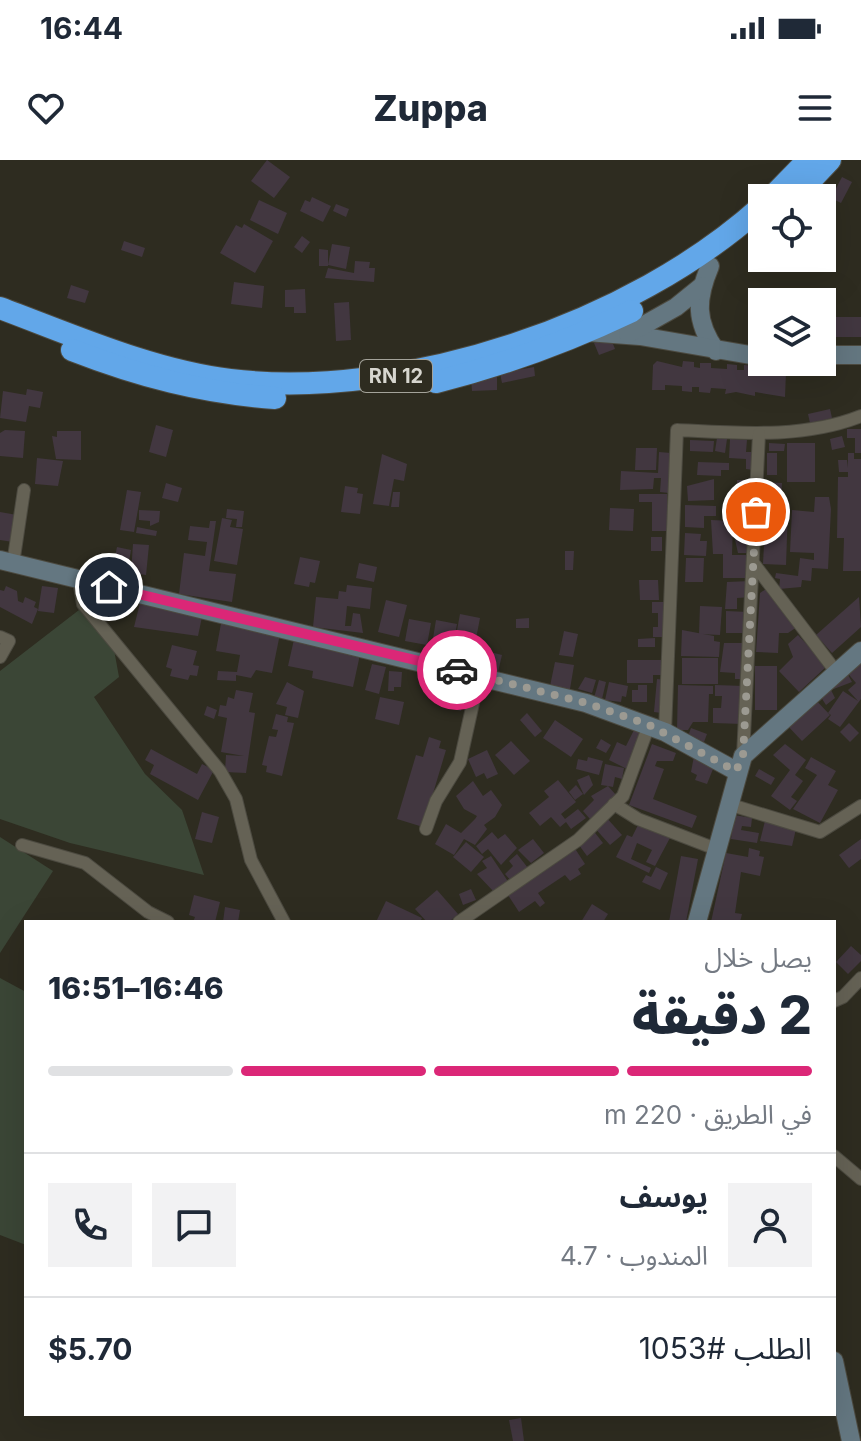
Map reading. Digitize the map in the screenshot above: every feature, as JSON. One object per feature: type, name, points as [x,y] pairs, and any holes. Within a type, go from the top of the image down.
[{"type":"highway","points":[[785,184],[808,160]]},
{"type":"highway","points":[[807,184],[830,160]]},
{"type":"highway","name":"RN 12","points":[[0,308],[183,372],[281,384],[336,383],[392,377],[511,343],[636,294],[700,257],[748,218]]},
{"type":"highway","name":"RN 12","points":[[0,323],[132,373],[178,386],[225,395],[281,399],[344,397],[438,381],[519,358],[587,332],[706,276],[748,238]]},
{"type":"main road","points":[[628,334],[676,307],[706,276]]},
{"type":"main road","points":[[706,276],[700,324],[716,351]]},
{"type":"main road","points":[[587,332],[628,334],[748,355]]},
{"type":"main road","points":[[836,355],[856,354]]},
{"type":"main road","points":[[7,562],[586,703],[740,764]]},
{"type":"main road","points":[[698,920],[740,764],[861,651]]},
{"type":"main road","points":[[836,1370],[851,1441]]},
{"type":"street","points":[[462,920],[578,840],[623,796],[657,729],[677,430],[759,434],[841,424],[861,416]]},
{"type":"street","points":[[740,764],[754,564],[759,434]]},
{"type":"street","points":[[7,562],[24,490]]},
{"type":"street","points":[[754,564],[837,673]]},
{"type":"street","points":[[79,580],[83,604],[220,771],[236,799],[251,860],[283,920]]},
{"type":"street","points":[[0,637],[9,641],[0,657]]},
{"type":"street","points":[[426,829],[436,801],[460,762],[479,676]]},
{"type":"street","points":[[614,804],[638,819],[716,849]]},
{"type":"street","points":[[728,804],[820,832],[861,806]]},
{"type":"street","points":[[22,845],[85,863],[148,912],[164,920]]},
{"type":"street","points":[[836,1000],[861,978]]},
{"type":"street","points":[[836,1158],[861,1179]]},
{"type":"green space","points":[[79,610],[113,644],[119,677],[94,697],[145,774],[182,810],[204,875],[70,843],[0,819],[0,671]]},
{"type":"green space","points":[[0,837],[53,871],[0,953]]},
{"type":"green space","points":[[0,978],[24,991],[24,1244],[0,1235]]},
{"type":"building","points":[[267,160],[290,177],[274,198],[251,181]]},
{"type":"building","points":[[842,177],[852,182],[841,203],[836,200],[836,188]]},
{"type":"building","points":[[312,197],[331,206],[323,222],[300,211],[305,200],[310,202]]},
{"type":"building","points":[[259,200],[287,213],[278,234],[250,220]]},
{"type":"building","points":[[336,204],[349,209],[346,217],[333,211]]},
{"type":"building","points":[[244,224],[273,241],[255,273],[220,253],[236,225],[242,228]]},
{"type":"building","points":[[302,236],[310,242],[302,253],[294,247]]},
{"type":"building","points":[[124,241],[145,248],[142,257],[121,250]]},
{"type":"building","points":[[332,244],[350,247],[346,269],[328,265]]},
{"type":"building","points":[[319,249],[328,250],[328,266],[319,266]]},
{"type":"building","points":[[355,261],[370,262],[369,268],[375,268],[374,282],[325,278],[328,268],[354,273]]},
{"type":"building","points":[[234,282],[264,286],[262,308],[231,304]]},
{"type":"building","points":[[71,285],[89,291],[85,303],[67,298]]},
{"type":"building","points":[[305,289],[306,313],[294,313],[294,307],[285,307],[285,290]]},
{"type":"building","points":[[349,302],[351,340],[336,341],[334,303]]},
{"type":"building","points":[[836,317],[861,317],[861,337],[836,337]]},
{"type":"building","points":[[610,336],[615,349],[599,355],[594,343]]},
{"type":"building","points":[[657,361],[682,367],[683,361],[694,362],[694,367],[700,368],[700,363],[711,363],[711,368],[727,369],[727,364],[737,365],[737,370],[744,370],[744,365],[748,365],[748,376],[786,376],[785,397],[755,392],[755,396],[736,392],[725,394],[726,389],[711,388],[710,393],[699,392],[699,387],[692,387],[692,392],[682,391],[682,386],[665,385],[665,390],[652,390],[653,365]]},
{"type":"building","points":[[534,367],[535,376],[502,383],[500,373]]},
{"type":"building","points":[[497,377],[497,390],[472,391],[471,378]]},
{"type":"building","points":[[27,389],[43,392],[40,408],[29,406],[26,422],[0,418],[3,391],[26,395]]},
{"type":"building","points":[[830,409],[832,418],[810,423],[808,414]]},
{"type":"building","points":[[156,425],[173,430],[166,457],[149,452]]},
{"type":"building","points":[[847,429],[861,429],[861,453],[855,453],[855,438],[847,438]]},
{"type":"building","points":[[5,430],[25,431],[23,458],[0,456],[0,433]]},
{"type":"building","points":[[57,431],[81,431],[81,460],[56,459],[52,436],[57,437]]},
{"type":"building","points":[[842,436],[845,447],[832,450],[830,439]]},
{"type":"building","points":[[717,438],[727,439],[725,453],[715,451]]},
{"type":"building","points":[[730,439],[747,440],[746,452],[755,452],[754,470],[746,469],[746,459],[729,458]]},
{"type":"building","points":[[690,440],[714,441],[713,452],[690,451]]},
{"type":"building","points":[[769,443],[785,444],[784,451],[769,451]]},
{"type":"building","points":[[787,443],[815,443],[815,482],[787,482]]},
{"type":"building","points":[[636,448],[657,448],[656,470],[635,470]]},
{"type":"building","points":[[659,452],[671,453],[669,493],[660,492],[661,478],[654,478],[653,489],[620,490],[621,471],[658,473]]},
{"type":"building","points":[[767,453],[777,453],[777,475],[767,475]]},
{"type":"building","points":[[848,453],[854,453],[854,459],[861,459],[861,571],[843,571],[844,538],[837,538],[838,477],[848,477],[848,472],[839,472],[838,460],[847,460],[848,468]]},
{"type":"building","points":[[382,454],[407,464],[404,481],[394,479],[389,506],[373,504]]},
{"type":"building","points":[[37,458],[63,461],[58,486],[35,484]]},
{"type":"building","points":[[698,462],[729,463],[729,470],[721,470],[721,476],[697,475]]},
{"type":"building","points":[[714,479],[714,500],[688,501],[687,486]]},
{"type":"building","points":[[737,480],[753,480],[753,496],[737,496]]},
{"type":"building","points":[[764,482],[782,483],[781,505],[773,505],[774,497],[764,497]]},
{"type":"building","points":[[166,483],[182,488],[178,502],[162,498]]},
{"type":"building","points":[[345,486],[358,488],[357,493],[363,494],[360,514],[341,512]]},
{"type":"building","points":[[127,490],[141,492],[134,532],[120,530]]},
{"type":"building","points":[[393,492],[400,492],[399,507],[391,507]]},
{"type":"building","points":[[639,494],[667,494],[667,531],[652,531],[652,502],[639,502]]},
{"type":"building","points":[[815,497],[829,497],[828,569],[812,568],[811,581],[802,580],[801,587],[779,589],[780,579],[775,578],[776,573],[798,576],[800,558],[814,560],[814,553],[790,552],[792,510],[814,512]]},
{"type":"building","points":[[736,499],[752,500],[746,533],[735,530]]},
{"type":"building","points":[[685,505],[716,506],[716,516],[704,516],[704,528],[685,527]]},
{"type":"building","points":[[766,507],[788,508],[786,565],[763,564]]},
{"type":"building","points":[[610,508],[634,509],[633,531],[609,530]]},
{"type":"building","points":[[227,509],[244,511],[242,527],[236,527],[237,519],[226,518]]},
{"type":"building","points":[[139,510],[160,511],[159,522],[150,526],[150,521],[139,520]]},
{"type":"building","points":[[0,512],[17,515],[13,542],[0,540]]},
{"type":"building","points":[[222,518],[232,520],[230,527],[243,529],[237,565],[214,561]]},
{"type":"building","points":[[711,520],[733,521],[732,555],[750,555],[750,578],[723,578],[723,554],[713,554]]},
{"type":"building","points":[[210,521],[216,521],[209,571],[236,574],[232,602],[179,594],[184,553],[205,556],[207,542],[188,540],[190,526],[209,528]]},
{"type":"building","points":[[137,527],[157,531],[156,536],[136,533]]},
{"type":"building","points":[[685,533],[701,534],[700,541],[707,541],[706,556],[684,555]]},
{"type":"building","points":[[734,535],[749,535],[750,553],[738,553]]},
{"type":"building","points":[[651,537],[662,537],[662,551],[651,551]]},
{"type":"building","points":[[133,544],[149,545],[146,575],[131,573]]},
{"type":"building","points":[[117,547],[131,550],[126,579],[111,576]]},
{"type":"building","points":[[565,551],[574,551],[573,570],[565,570]]},
{"type":"building","points":[[300,557],[320,561],[315,583],[310,582],[309,587],[294,584]]},
{"type":"building","points":[[686,558],[704,558],[703,582],[685,582]]},
{"type":"building","points":[[359,563],[377,567],[374,582],[356,578]]},
{"type":"building","points":[[639,580],[658,580],[659,600],[640,600]]},
{"type":"building","points":[[751,581],[752,597],[737,598],[737,609],[725,609],[727,582]]},
{"type":"building","points":[[347,585],[372,588],[370,609],[347,606],[345,626],[351,626],[353,613],[360,614],[363,633],[313,627],[316,597],[338,599],[339,591],[346,592]]},
{"type":"building","points":[[6,586],[17,591],[18,601],[23,603],[25,597],[36,602],[34,607],[38,609],[32,624],[0,607],[0,590],[4,591]]},
{"type":"building","points":[[42,586],[58,588],[54,613],[38,611]]},
{"type":"building","points":[[769,587],[797,627],[788,633],[779,633],[778,653],[756,652],[760,593]]},
{"type":"building","points":[[859,597],[861,627],[832,653],[816,635]]},
{"type":"building","points":[[141,599],[203,612],[198,636],[134,627]]},
{"type":"building","points":[[386,600],[407,605],[399,637],[378,632]]},
{"type":"building","points":[[652,602],[667,602],[666,637],[653,637],[653,627],[658,627],[658,613],[652,613]]},
{"type":"building","points":[[700,606],[722,607],[720,635],[699,634]]},
{"type":"building","points":[[726,611],[748,612],[747,633],[726,633]]},
{"type":"building","points":[[460,614],[480,618],[471,665],[456,662],[459,648],[454,647]]},
{"type":"building","points":[[222,618],[281,629],[272,673],[256,670],[251,678],[236,675],[236,681],[217,680],[218,671],[237,672],[240,655],[216,651]]},
{"type":"building","points":[[529,618],[529,628],[516,628],[516,619]]},
{"type":"building","points":[[409,619],[431,623],[427,645],[405,641]]},
{"type":"building","points":[[436,620],[457,624],[451,656],[441,654],[440,659],[430,657]]},
{"type":"building","points":[[682,630],[714,636],[714,641],[720,642],[719,657],[681,656]]},
{"type":"building","points":[[564,631],[578,634],[573,657],[559,655]]},
{"type":"building","points":[[295,635],[361,650],[353,687],[312,678],[313,671],[288,666]]},
{"type":"building","points":[[798,635],[827,666],[799,692],[779,671],[793,657],[788,644]]},
{"type":"building","points":[[655,638],[655,647],[638,647],[638,639]]},
{"type":"building","points":[[724,643],[746,643],[745,679],[735,679],[735,673],[720,672]]},
{"type":"building","points":[[172,645],[197,651],[193,665],[199,666],[197,676],[190,675],[188,680],[170,676],[172,669],[166,667]]},
{"type":"building","points":[[486,651],[502,655],[498,672],[482,668]]},
{"type":"building","points":[[861,656],[861,699],[840,727],[828,719],[831,715],[828,713],[843,691],[858,701],[848,690],[856,683],[845,670]]},
{"type":"building","points":[[682,658],[718,658],[718,684],[682,684]]},
{"type":"building","points":[[627,660],[666,660],[665,675],[653,675],[653,683],[627,683]]},
{"type":"building","points":[[555,662],[574,665],[569,695],[549,691]]},
{"type":"building","points":[[372,664],[386,667],[379,694],[365,690]]},
{"type":"building","points":[[755,666],[777,666],[777,710],[755,710]]},
{"type":"building","points":[[389,671],[402,672],[401,687],[394,687],[394,691],[388,691]]},
{"type":"building","points":[[847,673],[852,682],[831,690],[835,698],[826,705],[817,691]]},
{"type":"building","points":[[585,677],[596,680],[592,693],[578,689]]},
{"type":"building","points":[[443,679],[467,684],[461,711],[437,705]]},
{"type":"building","points":[[657,679],[666,680],[662,713],[654,712]]},
{"type":"building","points":[[599,680],[606,682],[602,699],[594,698]]},
{"type":"building","points":[[287,682],[304,691],[298,718],[285,715],[287,707],[276,704]]},
{"type":"building","points":[[609,682],[628,686],[626,697],[622,696],[621,702],[605,700]]},
{"type":"building","points":[[638,685],[647,685],[647,702],[632,702],[632,690],[638,690]]},
{"type":"building","points":[[678,685],[713,686],[713,694],[709,694],[708,722],[693,722],[688,730],[677,730]]},
{"type":"building","points":[[715,685],[744,686],[743,724],[713,723],[713,708],[721,708],[722,696],[715,696]]},
{"type":"building","points":[[236,690],[253,693],[249,712],[255,713],[246,773],[225,772],[226,755],[244,756],[221,752],[227,718],[218,716],[220,705],[226,706],[228,697],[234,699]]},
{"type":"building","points":[[380,697],[404,702],[399,725],[375,719]]},
{"type":"building","points":[[813,697],[830,715],[802,741],[785,723]]},
{"type":"building","points":[[207,706],[217,710],[214,719],[204,715]]},
{"type":"building","points":[[527,713],[542,731],[535,737],[520,720]]},
{"type":"building","points":[[276,714],[288,717],[287,722],[294,723],[282,776],[266,772],[267,766],[262,765],[269,736],[276,737],[278,730],[272,729]]},
{"type":"building","points":[[555,720],[583,739],[571,757],[543,738]]},
{"type":"building","points":[[849,723],[859,733],[850,742],[840,732]]},
{"type":"building","points":[[635,728],[645,733],[627,769],[609,760],[617,742],[626,746]]},
{"type":"building","points":[[691,728],[707,734],[704,742],[688,736]]},
{"type":"building","points":[[429,737],[441,741],[439,748],[446,750],[423,827],[397,819],[416,755],[423,757]]},
{"type":"building","points":[[601,739],[611,745],[606,753],[596,748]]},
{"type":"building","points":[[511,741],[530,761],[514,775],[495,755]]},
{"type":"building","points":[[652,744],[676,753],[673,761],[657,761],[655,766],[664,769],[653,799],[697,816],[692,828],[629,805]]},
{"type":"building","points":[[785,744],[806,760],[795,775],[803,781],[791,797],[797,801],[790,810],[771,796],[790,770],[773,755]]},
{"type":"building","points":[[151,749],[197,774],[202,764],[214,770],[198,800],[150,774],[154,765],[145,760]]},
{"type":"building","points":[[487,750],[498,774],[487,779],[484,773],[476,777],[468,759]]},
{"type":"building","points":[[694,756],[715,764],[707,784],[695,780],[697,775],[691,772]]},
{"type":"building","points":[[588,757],[603,761],[599,775],[576,769],[578,759],[587,761]]},
{"type":"building","points":[[811,757],[836,771],[828,785],[838,790],[820,823],[793,809],[817,775],[805,768]]},
{"type":"building","points":[[605,764],[624,768],[622,779],[615,777],[613,787],[601,785]]},
{"type":"building","points":[[759,769],[775,778],[771,785],[755,776]]},
{"type":"building","points":[[589,775],[593,785],[584,795],[577,780]]},
{"type":"building","points":[[558,780],[576,802],[561,814],[565,819],[578,809],[586,818],[571,829],[566,822],[560,827],[551,817],[540,826],[529,813],[549,797],[544,791]]},
{"type":"building","points":[[473,781],[483,796],[491,790],[502,805],[495,817],[484,825],[487,829],[475,845],[464,839],[454,855],[435,844],[446,824],[461,833],[477,816],[464,809],[456,796]]},
{"type":"building","points":[[576,785],[583,794],[575,800],[569,792]]},
{"type":"building","points":[[608,786],[616,795],[590,819],[583,811],[594,800],[591,796]]},
{"type":"building","points":[[202,812],[219,817],[212,843],[195,839]]},
{"type":"building","points":[[734,815],[752,818],[751,827],[742,826],[741,830],[759,833],[757,843],[731,839]]},
{"type":"building","points":[[605,816],[622,835],[610,845],[593,826]]},
{"type":"building","points":[[765,821],[796,829],[792,846],[760,841]]},
{"type":"building","points":[[638,825],[671,836],[655,866],[646,862],[652,850],[637,843],[631,859],[651,868],[649,873],[616,857],[627,835],[632,837]]},
{"type":"building","points":[[592,829],[603,843],[587,856],[576,841]]},
{"type":"building","points":[[492,832],[498,839],[505,834],[517,848],[501,865],[488,849],[482,854],[476,846]]},
{"type":"building","points":[[533,839],[544,853],[531,863],[518,850]]},
{"type":"building","points":[[861,839],[861,859],[849,868],[839,855]]},
{"type":"building","points":[[466,842],[484,857],[471,872],[453,857]]},
{"type":"building","points":[[574,847],[585,864],[578,869],[581,874],[570,881],[565,875],[538,893],[545,903],[540,907],[535,901],[519,912],[506,892]]},
{"type":"building","points":[[749,848],[760,851],[759,856],[764,857],[760,876],[741,872],[735,913],[742,914],[740,920],[711,920],[726,853],[748,857]]},
{"type":"building","points":[[517,854],[528,868],[512,882],[505,874],[513,866],[509,861]]},
{"type":"building","points":[[491,856],[509,883],[494,892],[477,874],[487,868],[482,861]]},
{"type":"building","points":[[681,856],[698,859],[686,920],[669,920]]},
{"type":"building","points":[[656,867],[668,873],[660,890],[642,882],[646,875],[651,877]]},
{"type":"building","points":[[471,889],[476,900],[463,905],[459,894]]},
{"type":"building","points":[[437,890],[458,914],[451,920],[425,920],[415,909]]},
{"type":"building","points":[[194,895],[220,902],[216,920],[194,920],[195,917],[189,915]]},
{"type":"building","points":[[386,901],[422,918],[421,920],[377,920]]},
{"type":"building","points":[[592,904],[608,914],[604,920],[582,920]]},
{"type":"building","points":[[225,907],[240,910],[238,920],[223,920]]},
{"type":"building","points":[[851,946],[861,955],[861,961],[848,974],[836,962]]},
{"type":"building","points":[[521,1418],[524,1441],[513,1441],[509,1420]]},
{"type":"way so far","points":[[457,670],[586,703],[649,725],[736,771],[743,756],[756,512]]},
{"type":"route","points":[[109,587],[457,670]]}]
